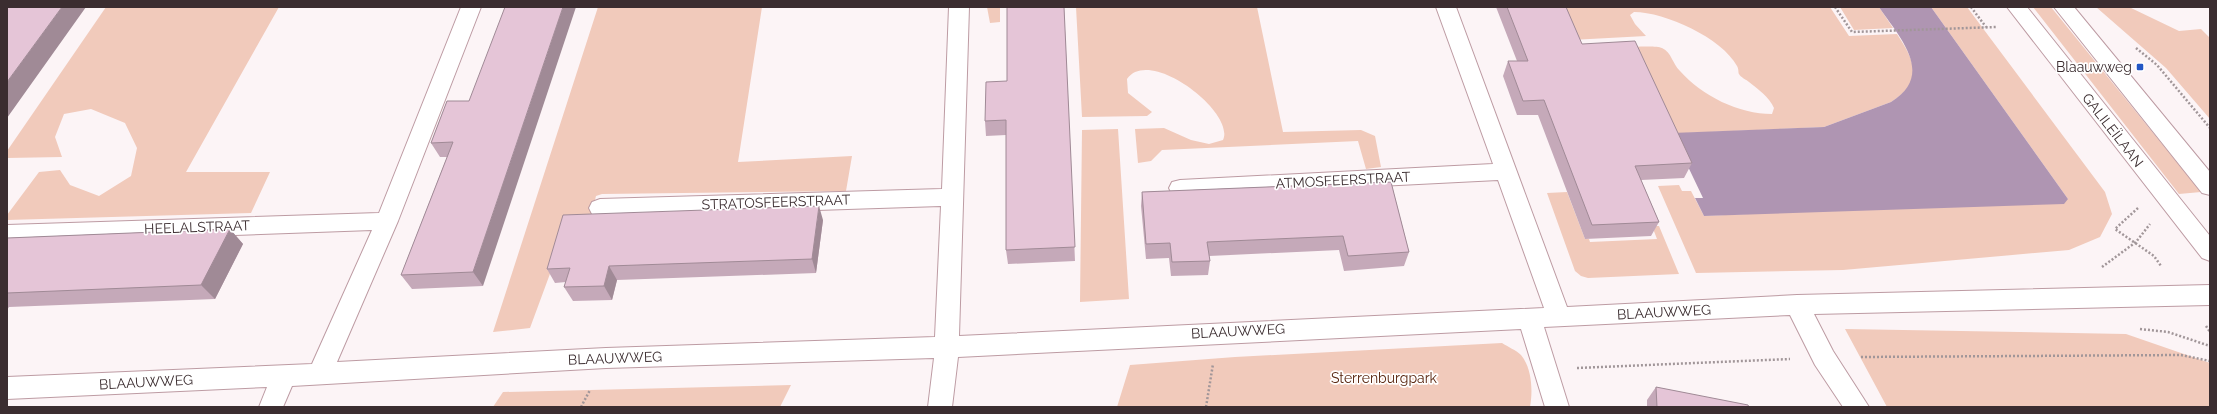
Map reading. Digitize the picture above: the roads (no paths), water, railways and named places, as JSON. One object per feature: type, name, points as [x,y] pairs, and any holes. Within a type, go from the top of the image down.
[{"type":"street","points":[[320,374],[387,221],[471,7]]},
{"type":"street","points":[[940,407],[947,347],[959,7]]},
{"type":"street","points":[[1446,7],[1559,317]]},
{"type":"street","name":"GALILEÏLAAN","points":[[2017,7],[2210,252]]},
{"type":"street","points":[[2064,7],[2210,187]]},
{"type":"street","name":"ATMOSFEERSTRAAT","points":[[1180,188],[1505,172]]},
{"type":"street","name":"STRATOSFEERSTRAAT","points":[[600,208],[952,197]]},
{"type":"street","name":"HEELALSTRAAT","points":[[7,234],[387,221]]},
{"type":"street","name":"BLAAUWWEG","points":[[7,388],[284,376],[606,358],[947,347],[1218,332],[1530,319],[1797,304],[2210,295]]},
{"type":"street","points":[[1797,304],[1824,358],[1857,407]]},
{"type":"street","points":[[1530,319],[1557,407]]},
{"type":"street","points":[[271,407],[284,376]]},
{"type":"place","name":"Blaauwweg","points":[[2140,67]]},
{"type":"park label","name":"Sterrenburgpark","points":[[1384,378]]}]
